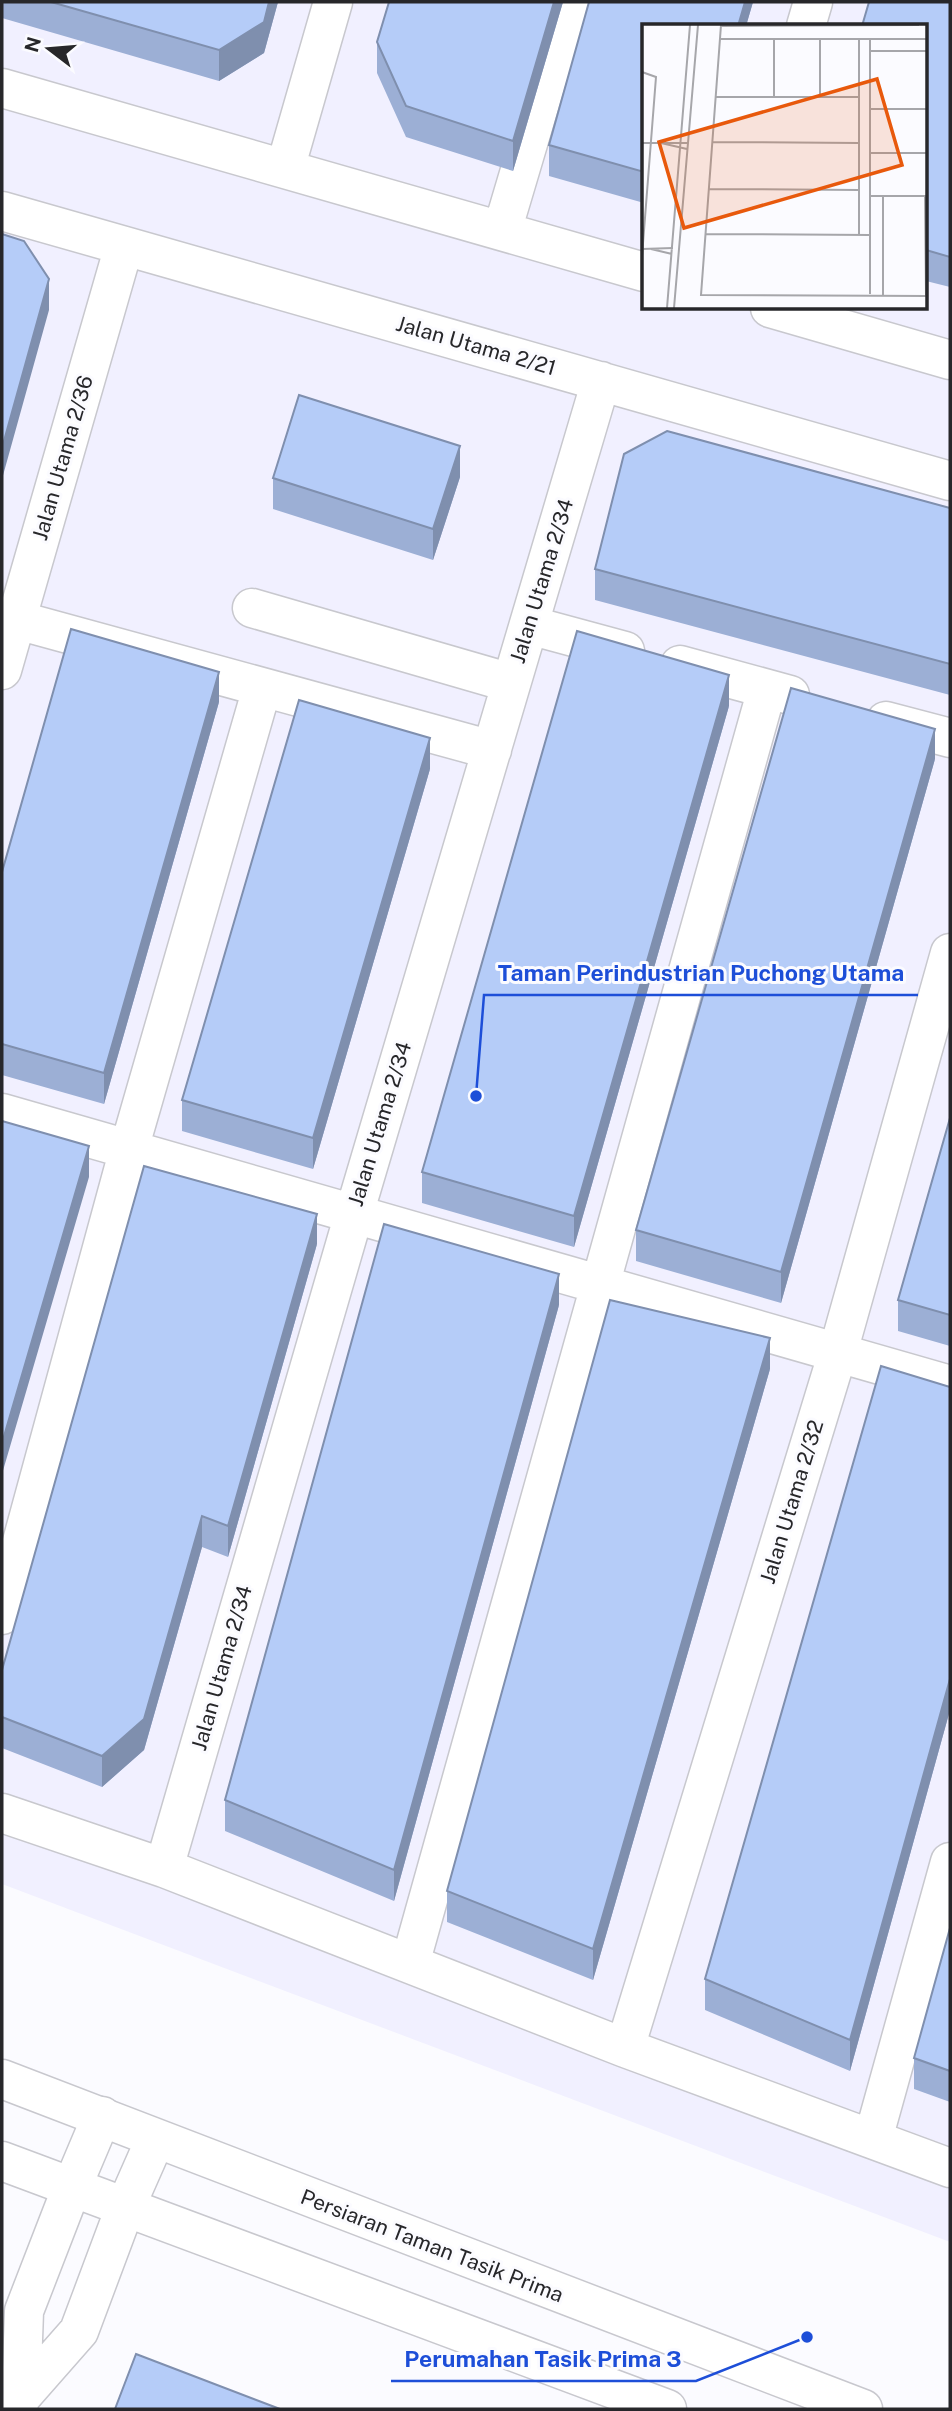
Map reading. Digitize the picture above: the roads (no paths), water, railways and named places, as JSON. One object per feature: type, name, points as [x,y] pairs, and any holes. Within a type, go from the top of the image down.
[{"type":"street","points":[[285,169],[333,2]]},
{"type":"street","points":[[502,231],[570,2]]},
{"type":"street","points":[[807,24],[813,2]]},
{"type":"street","points":[[2,88],[642,271]]},
{"type":"street","name":"Jalan Utama 2/21","points":[[2,211],[950,481]]},
{"type":"street","name":"Jalan Utama 2/36","points":[[8,642],[124,246]]},
{"type":"street","points":[[777,310],[950,358]]},
{"type":"street","name":"Jalan Utama 2/34","points":[[164,1868],[354,1214],[601,381]]},
{"type":"street","points":[[252,608],[512,683]]},
{"type":"street","points":[[529,625],[819,703]]},
{"type":"street","points":[[8,642],[262,688],[492,750]]},
{"type":"street","points":[[2,1615],[129,1149],[262,688]]},
{"type":"street","points":[[410,1964],[767,689]]},
{"type":"street","points":[[859,713],[950,738]]},
{"type":"street","name":"Jalan Utama 2/32","points":[[625,2048],[838,1352],[950,953]]},
{"type":"street","points":[[2,1113],[950,1385]]},
{"type":"street","points":[[2,1813],[164,1868],[625,2048],[950,2168]]},
{"type":"street","points":[[873,2139],[950,1862]]},
{"type":"street","name":"Persiaran Taman Tasik Prima","points":[[2,2079],[863,2409]]},
{"type":"street","points":[[19,2403],[24,2311],[102,2116]]},
{"type":"street","points":[[19,2403],[79,2331],[125,2207],[156,2140]]},
{"type":"street","points":[[2,2161],[667,2409]]},
{"type":"place","name":"Taman Perindustrian Puchong Utama","points":[[476,1096]]},
{"type":"place","name":"Perumahan Tasik Prima 3","points":[[807,2337]]}]
